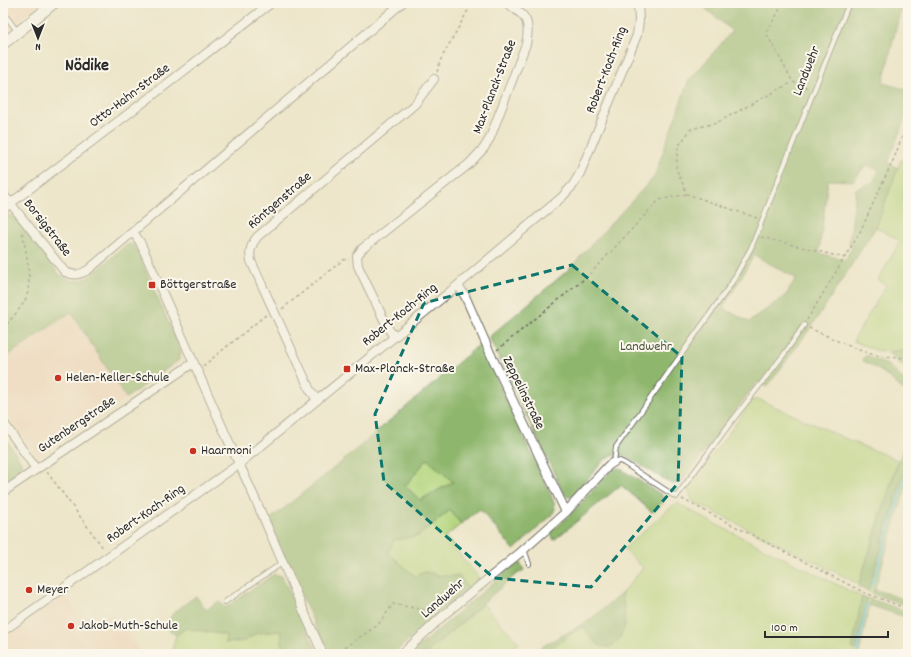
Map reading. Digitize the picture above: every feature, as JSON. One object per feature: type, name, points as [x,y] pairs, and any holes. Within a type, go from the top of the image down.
[{"type":"street","points":[[3,44],[54,3]]},
{"type":"street","name":"Otto-Hahn-Straße","points":[[3,209],[271,3]]},
{"type":"street","points":[[322,651],[282,563],[247,479],[193,363],[140,242],[133,232],[402,3]]},
{"type":"street","name":"Max-Planck-Straße","points":[[394,337],[388,328],[358,266],[357,256],[362,250],[469,164],[484,148],[490,138],[526,44],[528,34],[526,19],[522,14],[507,3]]},
{"type":"street","name":"Robert-Koch-Ring","points":[[3,630],[239,464],[458,285],[562,197],[574,185],[636,35],[640,21],[638,3]]},
{"type":"street","name":"Röntgenstraße","points":[[316,400],[251,261],[250,253],[252,244],[257,237],[415,104],[434,79]]},
{"type":"street","name":"Borsigstraße","points":[[3,194],[58,265],[65,272],[73,275],[79,275],[88,270],[133,232]]},
{"type":"street","name":"Zeppelinstraße","points":[[458,285],[465,296],[491,355],[566,512]]},
{"type":"street","name":"Gutenbergstraße","points":[[3,492],[193,363]]},
{"type":"street","name":"Gutenbergstraße","points":[[3,423],[39,467]]},
{"type":"street","name":"Landwehr","points":[[402,654],[445,614],[524,549],[566,512],[609,465],[614,462]]},
{"type":"lane","name":"Landwehr","points":[[614,462],[616,447],[731,284],[751,248],[849,3]]},
{"type":"lane","points":[[3,12],[18,32]]},
{"type":"lane","points":[[614,462],[620,461],[624,463],[676,497],[728,426],[785,353],[804,325]]},
{"type":"lane","points":[[524,549],[529,564]]},
{"type":"lane","points":[[225,602],[282,563]]},
{"type":"path","points":[[434,79],[441,60],[472,3]]},
{"type":"path","points":[[781,3],[779,11],[766,33],[793,82],[814,91]]},
{"type":"path","points":[[687,194],[676,168],[678,147],[691,129],[716,123],[793,82]]},
{"type":"path","points":[[908,120],[895,156],[860,232],[804,325],[870,354],[896,359],[908,357]]},
{"type":"path","points":[[491,355],[589,275],[658,200],[687,194],[762,220]]},
{"type":"path","points":[[3,329],[25,301],[29,288],[29,276],[21,226]]},
{"type":"path","points":[[756,235],[845,258]]},
{"type":"path","points":[[39,467],[109,556]]},
{"type":"path","points":[[676,497],[863,592],[908,609]]},
{"type":"path","points":[[339,651],[378,625],[393,604],[445,614]]},
{"type":"path","points":[[322,651],[339,651],[356,654]]},
{"type":"highlighted area","points":[[572,265],[682,357],[678,483],[591,587],[494,578],[384,482],[375,414],[424,303]]},
{"type":"shaded area","points":[[3,3],[40,3],[19,20],[22,23],[3,38]]},
{"type":"shaded area","name":"Helen-Keller-Schule","points":[[71,311],[126,398],[41,456],[37,456],[32,452],[3,409],[3,359]]},
{"type":"shaded area","name":"Jakob-Muth-Schule","points":[[64,594],[81,616],[119,616],[138,650],[138,654],[3,654],[3,636]]},
{"type":"green space","name":"Landwehr","points":[[707,3],[902,3],[883,83],[908,90],[908,110],[888,163],[898,168],[876,227],[814,323],[767,387],[757,382],[681,483],[672,484],[624,455],[615,455],[603,461],[573,496],[568,497],[564,494],[489,337],[567,271],[654,177],[688,82],[732,31],[705,8]],"holes":[[[867,164],[879,171],[873,182],[856,189],[849,244],[853,246],[845,260],[819,253],[828,180],[853,181]],[[754,255],[796,278],[786,295],[749,322],[723,308]]]},
{"type":"green space","points":[[901,160],[905,162],[905,187],[903,196],[904,198],[908,199],[908,350],[888,352],[875,350],[853,341],[886,285],[878,280],[900,241],[876,227]]},
{"type":"green space","points":[[9,215],[16,219],[58,273],[71,280],[76,281],[86,278],[97,271],[125,245],[134,245],[180,348],[181,352],[179,360],[126,398],[71,312],[3,359],[3,216]]},
{"type":"green space","points":[[480,344],[554,502],[555,509],[552,515],[514,550],[480,509],[461,524],[450,510],[418,536],[394,540],[388,553],[415,576],[425,572],[443,576],[459,576],[468,588],[393,654],[328,654],[268,521],[339,464]],"holes":[[[427,459],[453,482],[420,500],[405,486]]]},
{"type":"green space","points":[[908,350],[908,365],[902,365],[888,352]]},
{"type":"green space","points":[[866,355],[889,366],[908,384],[908,394],[884,373],[862,360]]},
{"type":"green space","points":[[758,399],[862,446],[898,460],[859,584],[692,501],[688,488],[753,400]]},
{"type":"green space","points":[[908,432],[908,459],[868,591],[858,587]]},
{"type":"green space","points":[[3,435],[20,460],[22,466],[18,472],[3,483]]},
{"type":"green space","points":[[427,459],[454,482],[420,500],[405,486]]},
{"type":"green space","points":[[908,459],[908,480],[873,594],[868,591]]},
{"type":"green space","points":[[619,468],[662,495],[664,503],[653,513],[621,485],[554,540],[550,533],[568,517],[610,472]]},
{"type":"green space","points":[[677,503],[713,523],[862,597],[853,649],[856,650],[867,598],[871,599],[859,654],[542,654],[583,626],[625,628],[622,593],[643,568],[624,549]]},
{"type":"green space","points":[[450,510],[461,524],[445,537],[479,578],[468,588],[459,576],[443,576],[425,572],[415,576],[388,553],[394,540],[418,536]]},
{"type":"green space","points":[[516,563],[520,563],[524,570],[514,576],[425,654],[410,654]]},
{"type":"green space","points":[[274,574],[282,576],[318,654],[273,654],[283,652],[281,631],[257,633],[244,641],[225,643],[226,635],[186,628],[176,635],[165,627],[173,613],[196,596],[206,610],[219,601],[225,608]]},
{"type":"green space","points":[[874,589],[908,601],[908,606],[873,594]]},
{"type":"green space","points":[[622,593],[625,614],[624,628],[618,640],[610,647],[603,647],[599,645],[583,626],[542,654],[529,654],[591,619]]},
{"type":"green space","points":[[862,597],[867,598],[856,650],[852,649]]},
{"type":"green space","points":[[871,599],[908,612],[908,618],[869,605]]},
{"type":"green space","points":[[483,604],[519,643],[506,654],[425,654]]},
{"type":"green space","points":[[186,628],[226,635],[225,643],[244,641],[257,633],[281,631],[283,652],[273,654],[171,654],[176,635]]},
{"type":"waterway","points":[[872,587],[908,469]]},
{"type":"waterway","points":[[857,654],[867,604]]},
{"type":"place","name":"Böttgerstraße","points":[[152,285]]},
{"type":"place","name":"Max-Planck-Straße","points":[[347,369]]},
{"type":"place","name":"Helen-Keller-Schule","points":[[58,378]]},
{"type":"place","name":"Haarmoni","points":[[193,451]]},
{"type":"place","name":"Meyer","points":[[29,590]]},
{"type":"place","name":"Jakob-Muth-Schule","points":[[71,626]]},
{"type":"district","name":"Nödike","points":[[87,66]]}]
